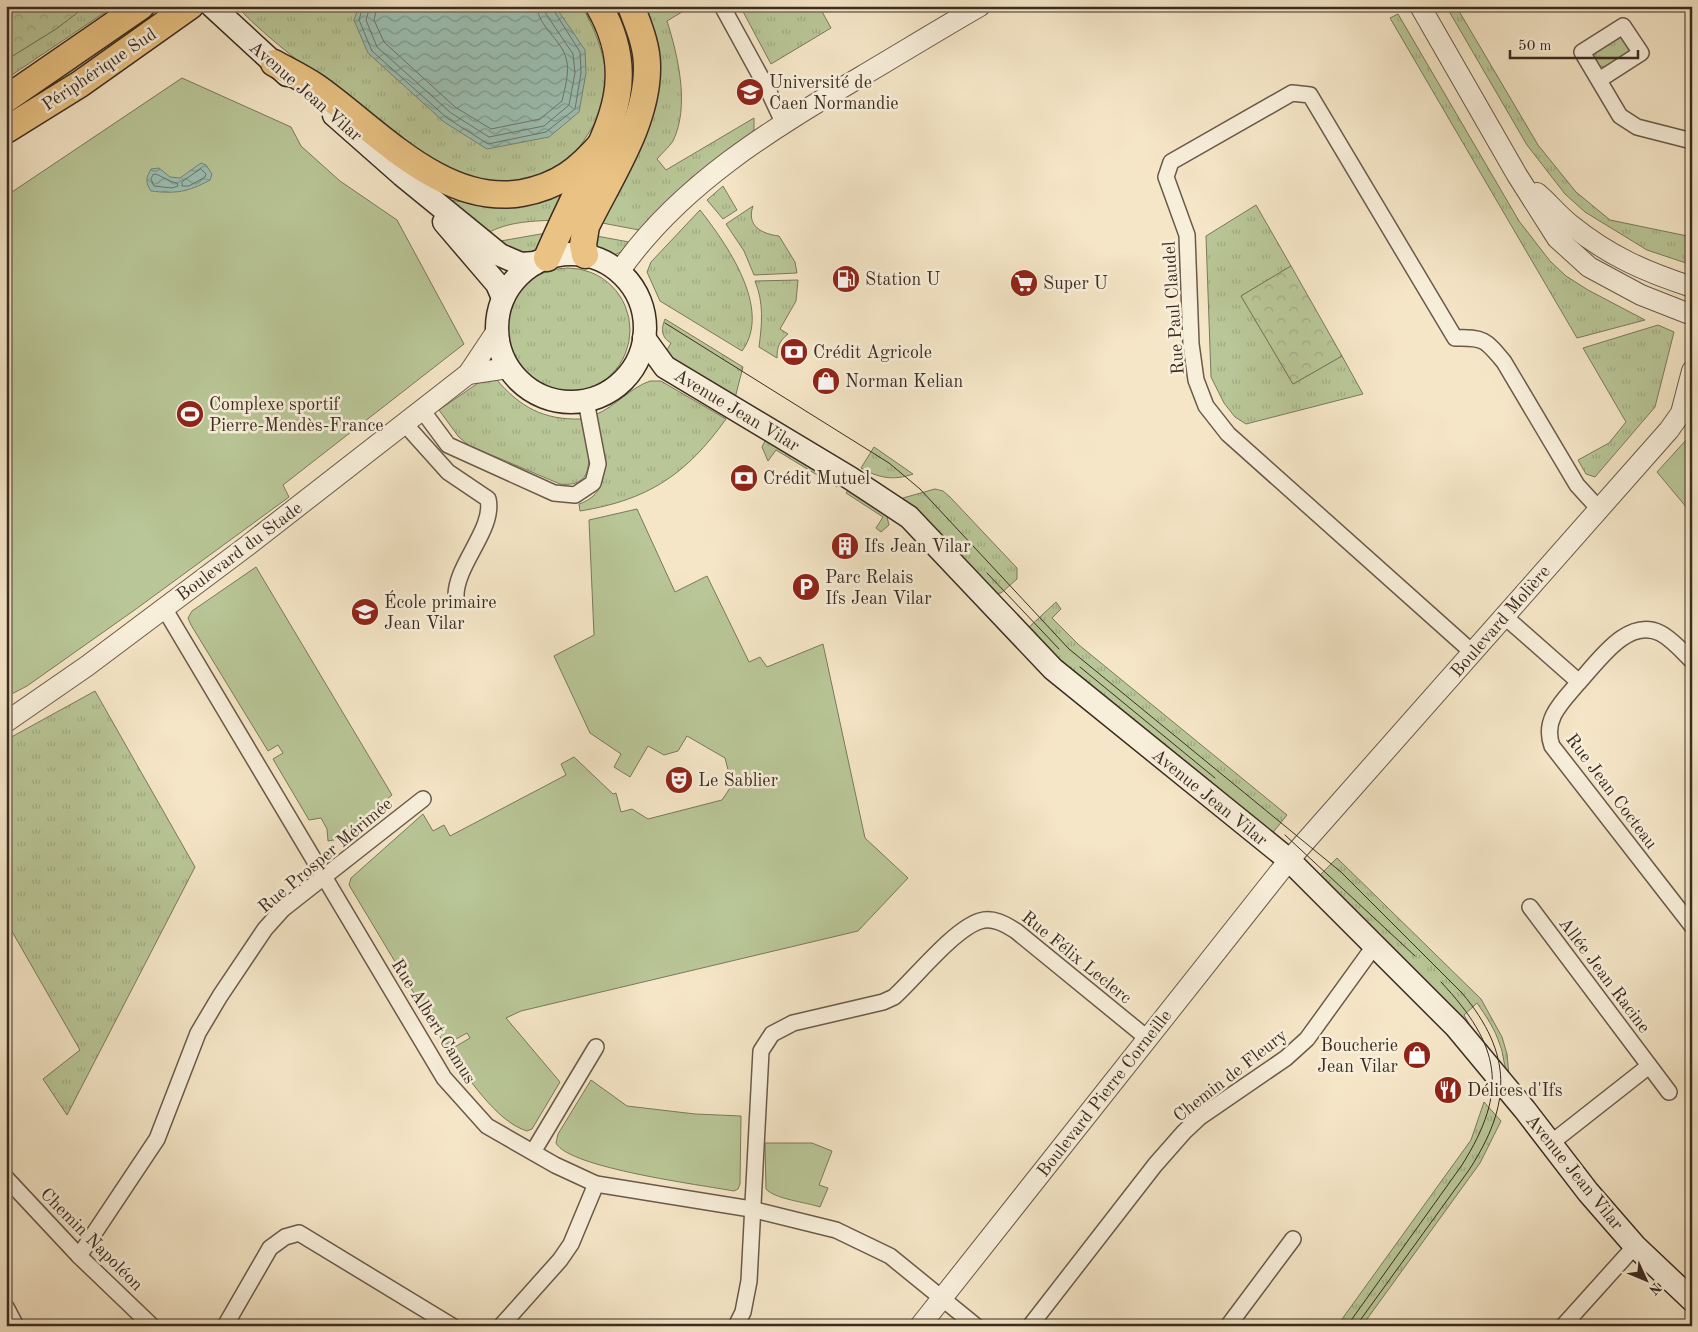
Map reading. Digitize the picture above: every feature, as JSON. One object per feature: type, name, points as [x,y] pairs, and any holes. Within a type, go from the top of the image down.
[{"type":"highway","name":"Périphérique Sud","points":[[6,99],[141,6]]},
{"type":"highway","name":"Périphérique Sud","points":[[6,130],[80,84],[190,6]]},
{"type":"highway","points":[[541,260],[603,142],[612,120],[619,74],[613,36],[599,6]]},
{"type":"highway","points":[[585,255],[583,245],[586,226],[636,125],[645,92],[647,64],[642,36],[631,6]]},
{"type":"highway","points":[[274,63],[315,86],[415,162],[456,186],[485,195],[510,195],[553,185],[578,170],[603,142]]},
{"type":"main road","name":"Avenue Jean Vilar","points":[[212,6],[242,36],[402,175],[500,255],[521,264],[541,260]]},
{"type":"main road","name":"Avenue Jean Vilar","points":[[402,175],[497,284],[503,298]]},
{"type":"main road","points":[[566,254],[585,255],[603,261],[619,272],[631,285],[639,300],[644,318],[644,338],[641,353],[625,379],[600,396],[586,401],[556,401],[542,397],[529,390],[508,368],[500,352],[496,332],[498,314],[503,298],[517,278],[541,260],[566,254]]},
{"type":"main road","name":"Avenue Jean Vilar","points":[[644,338],[665,367],[841,473],[909,517],[1053,669],[1289,860],[1456,1027],[1588,1192],[1635,1246],[1691,1298]]},
{"type":"main road","name":"Avenue Jean Vilar","points":[[625,379],[665,367]]},
{"type":"street","points":[[722,6],[768,90],[783,122]]},
{"type":"street","points":[[619,272],[649,232],[693,188],[783,122],[980,6]]},
{"type":"street","points":[[1420,6],[1517,175],[1557,238],[1589,267],[1648,298],[1692,315]]},
{"type":"street","points":[[1599,80],[1620,116],[1637,127],[1692,142]]},
{"type":"street","name":"Rue Paul Claudel","points":[[1472,652],[1228,434],[1206,406],[1196,380],[1191,344],[1187,235],[1166,177],[1171,162],[1292,93],[1310,95],[1455,338],[1476,337],[1489,344],[1504,362],[1577,485],[1599,509]]},
{"type":"street","points":[[1517,175],[1570,224],[1600,247],[1638,269],[1692,288]]},
{"type":"street","name":"Boulevard du Stade","points":[[6,722],[87,666],[164,608],[468,374],[496,332]]},
{"type":"street","name":"Boulevard du Stade","points":[[468,374],[508,368]]},
{"type":"street","name":"Boulevard Molière","points":[[1289,860],[1682,413],[1692,371]]},
{"type":"street","points":[[422,410],[448,446],[554,493],[575,495],[593,482],[598,464],[586,401]]},
{"type":"street","points":[[404,423],[448,472],[488,499],[489,512],[460,577],[456,597]]},
{"type":"street","name":"Rue Albert Camus","points":[[164,608],[444,1078],[487,1126],[555,1165],[596,1184],[752,1209],[836,1230],[890,1256],[976,1326]]},
{"type":"street","points":[[1504,616],[1580,682]]},
{"type":"street","name":"Rue Jean Cocteau","points":[[1692,661],[1672,641],[1660,633],[1648,630],[1636,631],[1620,639],[1555,712],[1549,725],[1548,737],[1552,746],[1692,926]]},
{"type":"street","name":"Rue Prosper Mérimée","points":[[79,1256],[157,1139],[198,1033],[220,996],[265,929],[283,909],[422,799]]},
{"type":"street","name":"Boulevard Pierre Corneille","points":[[920,1326],[1289,860]]},
{"type":"street","name":"Allée Jean Racine","points":[[1530,907],[1669,1092]]},
{"type":"street","name":"Rue Félix Leclerc","points":[[736,1326],[743,1312],[748,1292],[761,1051],[772,1034],[793,1023],[883,1002],[894,997],[962,931],[981,920],[1000,921],[1016,931],[1147,1038]]},
{"type":"street","name":"Chemin de Fleury","points":[[1030,1326],[1184,1132],[1200,1116],[1286,1058],[1307,1039],[1375,945]]},
{"type":"street","points":[[533,1152],[596,1047]]},
{"type":"street","points":[[1550,1143],[1649,1066]]},
{"type":"street","name":"Chemin Napoléon","points":[[6,1178],[79,1256],[152,1326]]},
{"type":"street","points":[[501,1326],[560,1260],[571,1244],[596,1184]]},
{"type":"street","points":[[225,1326],[270,1248],[285,1237],[298,1233],[452,1326]]},
{"type":"street","points":[[1228,1326],[1293,1239]]},
{"type":"street","points":[[1563,1326],[1635,1246]]},
{"type":"street","points":[[6,1306],[16,1326]]},
{"type":"green space","points":[[9,6],[86,6],[56,29],[6,60],[6,10]]},
{"type":"green space","points":[[86,6],[114,6],[6,79],[6,60],[56,29]]},
{"type":"green space","points":[[236,6],[582,6],[597,38],[602,54],[605,70],[603,102],[597,118],[579,148],[564,161],[538,175],[509,183],[479,183],[465,180],[429,161],[285,50]]},
{"type":"green space","points":[[644,6],[692,6],[667,21],[678,65],[681,112],[673,141],[657,159],[666,170],[754,118],[754,132],[691,178],[639,230],[597,222],[618,181]]},
{"type":"green space","points":[[740,6],[819,6],[831,28],[771,64]]},
{"type":"green space","points":[[1446,6],[1456,6],[1538,145],[1576,192],[1610,220],[1692,237],[1692,265],[1647,250],[1585,212],[1565,194],[1527,145]]},
{"type":"green space","points":[[1398,14],[1519,221],[1550,261],[1566,276],[1588,290],[1645,320],[1577,338],[1390,18]]},
{"type":"green space","points":[[1620,36],[1626,38],[1630,49],[1628,53],[1617,63],[1607,67],[1598,65],[1593,54]]},
{"type":"green space","name":"Complexe sportif Pierre-Mendès-France","points":[[182,78],[291,127],[301,146],[340,181],[397,220],[464,344],[283,485],[289,497],[136,609],[27,686],[6,697],[6,196]]},
{"type":"green space","points":[[568,183],[559,220],[512,224],[486,234],[449,200],[485,205]]},
{"type":"green space","points":[[723,186],[737,210],[723,219],[707,200]]},
{"type":"green space","points":[[1256,205],[1291,266],[1241,296],[1293,384],[1342,356],[1363,394],[1246,424],[1235,417],[1224,403],[1211,377],[1206,236]]},
{"type":"green space","points":[[753,206],[751,213],[754,224],[761,231],[779,236],[795,262],[797,273],[754,275],[744,251],[726,224]]},
{"type":"green space","points":[[700,210],[733,258],[749,297],[752,316],[750,334],[742,351],[660,301],[647,272],[651,262]]},
{"type":"green space","points":[[552,232],[539,252],[521,257],[495,242]]},
{"type":"green space","points":[[591,235],[629,242],[621,252],[609,257],[593,250]]},
{"type":"green space","points":[[1291,266],[1342,356],[1293,384],[1241,296]]},
{"type":"green space","points":[[568,268],[592,273],[612,286],[625,306],[630,330],[625,354],[612,374],[592,387],[568,392],[544,387],[524,374],[511,354],[506,330],[511,306],[524,286],[544,273]]},
{"type":"green space","points":[[798,280],[796,301],[780,329],[788,334],[779,344],[777,358],[759,347],[761,305],[755,281]]},
{"type":"green space","points":[[665,319],[743,367],[735,398],[664,355],[671,343],[665,338],[663,332]]},
{"type":"green space","points":[[1658,325],[1674,332],[1655,407],[1595,477],[1586,474],[1578,460],[1609,443],[1626,422],[1583,348]]},
{"type":"green space","points":[[484,379],[496,379],[514,397],[533,410],[555,417],[581,419],[588,451],[587,472],[582,479],[573,484],[560,484],[468,445],[458,436],[439,410]]},
{"type":"green space","points":[[650,381],[661,381],[726,419],[696,455],[664,482],[626,500],[580,511],[579,504],[591,498],[599,489],[603,478],[603,452],[595,415]]},
{"type":"green space","points":[[1687,439],[1692,441],[1692,514],[1657,472]]},
{"type":"green space","points":[[765,441],[770,441],[839,483],[837,487],[776,450],[768,461],[762,447]]},
{"type":"green space","points":[[874,447],[913,474],[893,478],[874,474],[861,468]]},
{"type":"green space","points":[[935,489],[943,491],[950,497],[1017,568],[1017,579],[1001,593],[993,594],[903,498]]},
{"type":"green space","points":[[848,490],[886,513],[889,525],[881,532],[876,528],[883,517],[846,493]]},
{"type":"green space","points":[[637,509],[675,592],[707,576],[749,662],[760,657],[767,667],[823,644],[865,838],[908,878],[858,931],[521,1011],[506,1018],[560,1082],[532,1129],[527,1131],[515,1126],[493,1108],[448,1051],[470,1038],[467,1033],[445,1045],[349,885],[351,878],[423,814],[433,831],[444,825],[450,836],[566,775],[561,764],[574,757],[613,794],[616,793],[621,812],[632,809],[648,819],[722,800],[732,785],[725,758],[687,736],[678,751],[664,755],[648,746],[630,777],[614,767],[621,754],[590,733],[554,656],[594,635],[589,520]]},
{"type":"green space","points":[[256,567],[392,795],[339,839],[328,841],[327,829],[321,818],[309,820],[273,759],[283,753],[278,745],[268,751],[188,618],[192,611]]},
{"type":"green space","points":[[1056,602],[1061,609],[1052,618],[1079,645],[1287,815],[1271,835],[1084,683],[1026,630]]},
{"type":"green space","points":[[95,691],[195,867],[67,1115],[43,1079],[80,1050],[6,921],[6,740]]},
{"type":"green space","points":[[1337,858],[1481,999],[1502,1037],[1507,1054],[1509,1075],[1496,1034],[1477,1003],[1464,1015],[1478,1039],[1320,875]]},
{"type":"green space","points":[[591,1080],[627,1106],[695,1114],[741,1116],[740,1184],[738,1189],[734,1191],[610,1168],[566,1152],[556,1143],[558,1134]]},
{"type":"green space","points":[[1484,1102],[1501,1121],[1480,1163],[1362,1326],[1337,1326],[1471,1140]]},
{"type":"green space","points":[[765,1143],[812,1143],[832,1151],[819,1185],[828,1188],[820,1207],[783,1198],[766,1189]]},
{"type":"water","points":[[359,6],[555,6],[585,50],[586,73],[579,112],[549,137],[487,149],[444,122],[368,53],[354,20]]},
{"type":"water","points":[[201,163],[206,165],[212,174],[210,180],[195,187],[175,192],[160,192],[151,191],[148,185],[147,178],[151,169],[159,168],[170,177],[180,178]]},
{"type":"tram line","points":[[665,323],[889,463],[920,489],[1069,649],[1341,872],[1462,993],[1479,1015],[1491,1037],[1498,1058],[1501,1080],[1499,1101],[1493,1123],[1483,1146],[1469,1170],[1356,1326]]},
{"type":"tram line","points":[[987,573],[1059,649]]},
{"type":"tram line","points":[[1080,667],[1215,778]]},
{"type":"tram line","points":[[1285,835],[1415,956]]},
{"type":"tram line","points":[[1347,1326],[1462,1165],[1477,1138],[1487,1114],[1492,1091],[1492,1069],[1486,1048],[1476,1027],[1461,1005],[1441,982]]},
{"type":"place","name":"Université de Caen Normandie","points":[[750,92]]},
{"type":"place","name":"Station U","points":[[846,279]]},
{"type":"place","name":"Super U","points":[[1024,283]]},
{"type":"place","name":"Crédit Agricole","points":[[794,352]]},
{"type":"place","name":"Norman Kelian","points":[[826,381]]},
{"type":"place","name":"Complexe sportif Pierre-Mendès-France","points":[[190,414]]},
{"type":"place","name":"Crédit Mutuel","points":[[744,478]]},
{"type":"place","name":"Ifs Jean Vilar","points":[[845,546]]},
{"type":"place","name":"Parc Relais Ifs Jean Vilar","points":[[806,587]]},
{"type":"place","name":"École primaire Jean Vilar","points":[[365,612]]},
{"type":"place","name":"Le Sablier","points":[[679,780]]},
{"type":"place","name":"Boucherie Jean Vilar","points":[[1417,1055]]},
{"type":"place","name":"Délices d'Ifs","points":[[1448,1090]]}]
